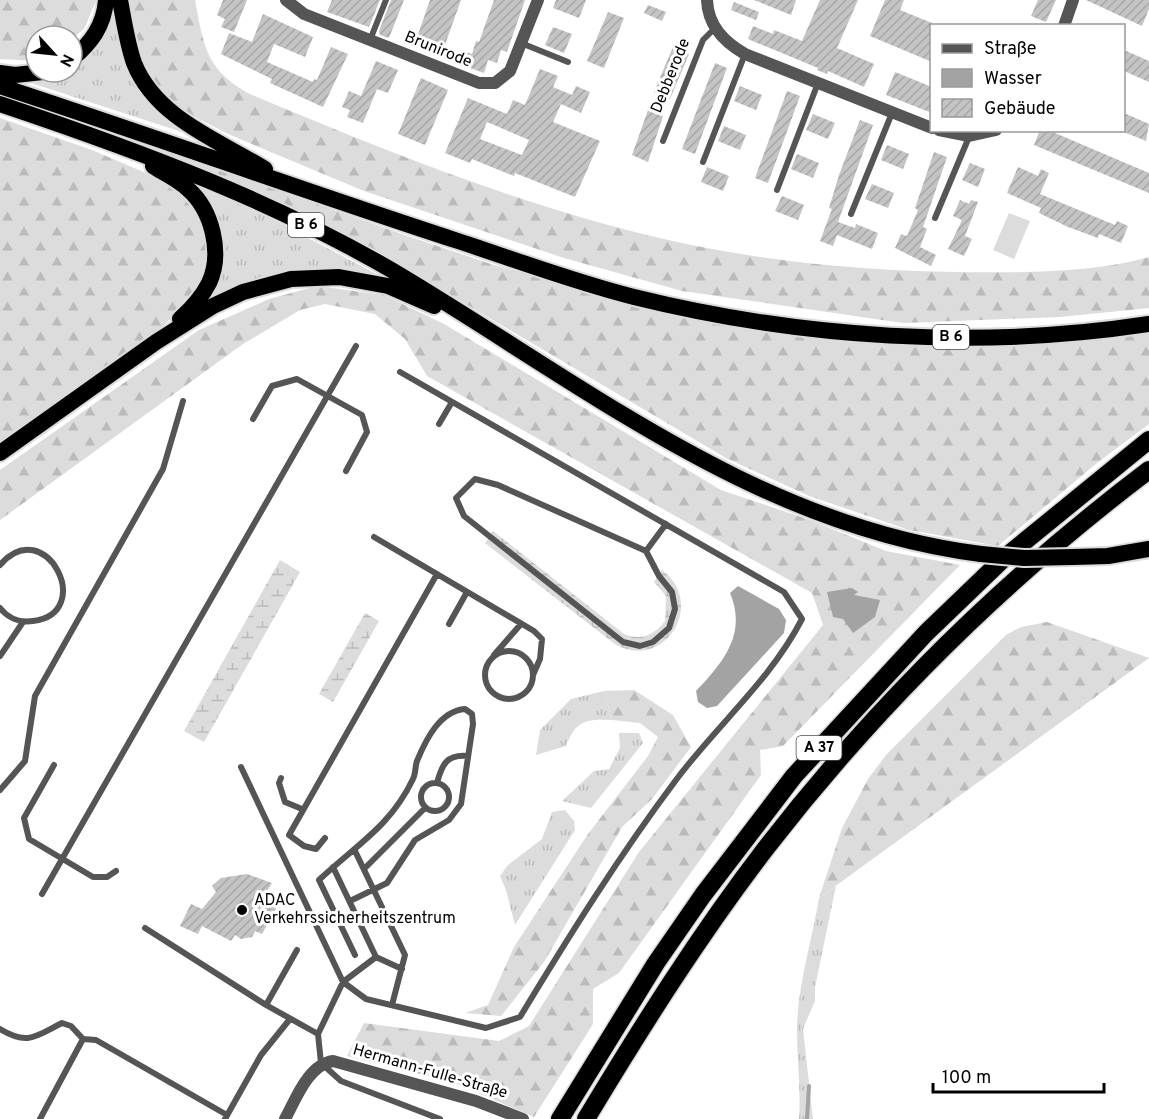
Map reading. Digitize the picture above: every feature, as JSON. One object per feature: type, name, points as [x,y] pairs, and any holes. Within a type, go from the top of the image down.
[{"type":"highway","points":[[84,49],[99,29],[106,0]]},
{"type":"highway","points":[[120,0],[135,65],[153,94],[185,122],[294,186]]},
{"type":"highway","points":[[0,73],[24,74]]},
{"type":"highway","name":"B 6","points":[[0,86],[575,280],[633,297],[753,321],[886,335],[952,337],[1048,334],[1149,324]]},
{"type":"highway","name":"B 6","points":[[0,104],[120,144],[184,169],[319,231],[405,278],[481,328],[667,442],[813,511],[901,540],[981,554],[1024,558],[1108,556],[1149,549]]},
{"type":"highway","points":[[120,144],[189,190],[207,216],[212,230],[214,264],[210,281],[198,301],[156,342]]},
{"type":"highway","points":[[0,453],[156,342],[213,306],[243,292],[291,279],[351,279],[388,286],[481,328]]},
{"type":"highway","name":"A 37","points":[[560,1119],[683,924],[747,834],[795,776],[926,633],[1003,559],[1149,440]]},
{"type":"highway","name":"A 37","points":[[586,1119],[641,1029],[721,910],[812,791],[942,649],[1020,576],[1149,470]]},
{"type":"street","name":"Brunirode","points":[[286,0],[304,14],[479,83],[495,82],[510,71],[537,0]]},
{"type":"street","points":[[707,0],[715,28],[732,46],[745,54],[930,127]]},
{"type":"street","points":[[1065,24],[1073,0]]},
{"type":"street","points":[[949,132],[969,136],[987,132]]},
{"type":"street","name":"Hermann-Fulle-Straße","points":[[321,1063],[333,1061],[454,1094],[523,1119]]},
{"type":"street","points":[[285,1119],[309,1076],[321,1063]]},
{"type":"lane","points":[[370,40],[386,0]]},
{"type":"lane","name":"Debberode","points":[[663,141],[703,40],[715,28]]},
{"type":"lane","points":[[521,43],[567,62]]},
{"type":"lane","points":[[703,162],[745,54]]},
{"type":"lane","points":[[777,190],[818,83]]},
{"type":"lane","points":[[851,214],[892,112]]},
{"type":"lane","points":[[935,218],[969,136]]},
{"type":"lane","points":[[42,894],[356,346]]},
{"type":"lane","points":[[241,767],[343,982],[366,999],[486,1028],[520,1017],[580,918],[676,779],[785,651],[802,619],[784,592],[400,372]]},
{"type":"lane","points":[[253,419],[272,386],[297,379],[362,416],[367,432],[346,471]]},
{"type":"lane","points":[[0,790],[26,761],[35,696],[163,470],[183,401]]},
{"type":"lane","points":[[440,424],[452,402]]},
{"type":"lane","points":[[475,479],[498,485],[646,551],[658,576],[672,592],[675,609],[669,628],[653,642],[640,646],[623,642],[480,529],[464,516],[456,498],[475,479]]},
{"type":"lane","points":[[646,551],[666,524]]},
{"type":"lane","points":[[374,537],[521,624],[542,639],[540,659],[532,683],[523,695],[508,699],[501,698],[494,694],[486,680],[488,665],[521,624]]},
{"type":"lane","points":[[0,565],[15,553],[38,552],[49,557],[62,576],[63,588],[55,610],[46,617],[23,622],[12,618],[0,608]]},
{"type":"lane","points":[[280,847],[289,835],[437,574]]},
{"type":"lane","points":[[448,624],[467,592]]},
{"type":"lane","points":[[0,656],[23,622]]},
{"type":"lane","points":[[492,658],[499,654],[514,652],[528,660],[534,675]]},
{"type":"lane","points":[[350,901],[392,877],[415,840],[455,815],[462,796],[473,724],[472,714],[465,709],[452,710],[440,720],[417,762],[414,777],[387,821],[320,880],[355,955]]},
{"type":"lane","points":[[437,783],[447,759],[455,755],[468,756]]},
{"type":"lane","points":[[54,765],[24,818],[29,839],[93,877],[107,877],[116,871]]},
{"type":"lane","points":[[281,777],[279,783],[285,802],[302,809]]},
{"type":"lane","points":[[437,783],[444,786],[448,793],[446,806],[439,811],[425,808],[421,800],[422,791],[428,784],[437,783]]},
{"type":"lane","points":[[409,786],[422,791]]},
{"type":"lane","points":[[448,793],[462,796]]},
{"type":"lane","points":[[364,869],[425,808]]},
{"type":"lane","points":[[439,811],[442,824]]},
{"type":"lane","points":[[289,835],[304,846],[316,849],[325,838]]},
{"type":"lane","points":[[355,851],[405,955],[392,1005]]},
{"type":"lane","points":[[333,867],[376,957],[402,969]]},
{"type":"lane","points":[[145,928],[266,1005],[318,1035]]},
{"type":"lane","points":[[266,1005],[297,950]]},
{"type":"lane","points":[[376,957],[343,982],[318,1035],[321,1063],[340,1081],[440,1119]]},
{"type":"lane","points":[[0,1029],[14,1037],[26,1039],[39,1036],[62,1023],[71,1026],[84,1039],[96,1040],[226,1117],[261,1055],[290,1019]]},
{"type":"lane","points":[[40,1119],[84,1039]]},
{"type":"green space","points":[[0,0],[96,0],[84,29],[84,24],[24,24],[24,60],[0,59]]},
{"type":"green space","points":[[129,0],[195,0],[201,31],[210,56],[225,77],[237,86],[252,95],[414,161],[527,201],[640,234],[696,246],[794,261],[860,268],[1030,272],[1104,266],[1149,257],[1149,308],[1060,317],[903,323],[682,291],[564,258],[364,191],[228,134],[184,111],[159,91],[143,64]]},
{"type":"green space","points":[[114,2],[130,69],[197,137],[34,84],[84,84],[84,48]]},
{"type":"green space","points":[[0,118],[92,150],[174,185],[191,199],[204,219],[208,244],[202,277],[187,303],[159,330],[0,443]]},
{"type":"green space","points":[[136,140],[491,264],[621,300],[1015,344],[1149,332],[1149,424],[1097,463],[998,546],[909,530],[809,496],[726,458],[386,257],[303,213]]},
{"type":"green space","points":[[193,183],[272,219],[388,280],[339,271],[293,272],[249,283],[204,303],[220,230],[211,203]]},
{"type":"green space","points":[[1009,213],[1030,221],[1014,259],[993,250]]},
{"type":"green space","points":[[317,286],[384,295],[444,324],[721,490],[810,520],[886,551],[960,565],[783,746],[760,750],[761,775],[619,973],[593,989],[593,1024],[534,1117],[453,1082],[347,1056],[364,1023],[499,1041],[529,1026],[639,852],[823,625],[812,593],[427,376],[405,339],[375,314],[325,304],[300,310],[243,344],[0,520],[0,470],[199,330],[269,299]]},
{"type":"green space","points":[[493,531],[624,634],[630,636],[642,637],[652,633],[665,621],[666,596],[654,582],[662,570],[675,583],[681,599],[680,615],[675,629],[665,641],[651,649],[634,651],[616,645],[485,543]]},
{"type":"green space","points":[[280,560],[300,572],[204,742],[184,731]]},
{"type":"green space","points":[[365,613],[379,621],[333,702],[319,694]]},
{"type":"green space","points":[[1047,622],[1149,658],[819,898],[842,828],[868,779],[886,755],[1006,635],[1021,627]]},
{"type":"green space","points":[[634,690],[673,715],[691,747],[652,799],[622,827],[544,962],[501,1016],[465,1013],[488,1005],[514,947],[588,834],[648,756],[658,737],[640,723],[612,720],[604,691]]},
{"type":"green space","points":[[604,691],[612,720],[583,723],[574,731],[566,746],[536,755],[540,730],[571,699]]},
{"type":"green space","points":[[619,733],[639,733],[643,743],[591,808],[562,801],[594,771],[609,769],[620,748]]},
{"type":"green space","points":[[565,810],[574,821],[575,830],[515,925],[500,876],[508,865],[542,839],[552,812]]},
{"type":"green space","points":[[836,886],[815,987],[815,1001],[803,1029],[813,1119],[799,1119],[797,1031],[802,981],[819,898]]},
{"type":"water","points":[[738,586],[779,609],[786,620],[784,633],[717,706],[707,708],[698,702],[696,691],[716,669],[730,646],[736,621],[730,593]]},
{"type":"water","points":[[852,588],[858,592],[854,595],[880,600],[875,617],[853,633],[843,619],[833,617],[827,592]]},
{"type":"building","points":[[223,0],[247,0],[234,32],[221,27],[225,19],[217,15]]},
{"type":"building","points":[[332,0],[380,0],[369,27],[327,12]]},
{"type":"building","points":[[391,0],[404,0],[389,38],[380,35],[379,31]]},
{"type":"building","points":[[430,0],[461,0],[441,56],[414,46]]},
{"type":"building","points":[[494,0],[525,0],[507,52],[501,50],[497,63],[488,60],[484,73],[459,64],[463,51],[472,54],[476,41],[479,42]]},
{"type":"building","points":[[556,0],[586,0],[579,18],[553,8]]},
{"type":"building","points":[[754,0],[796,0],[791,15]]},
{"type":"building","points":[[820,0],[858,0],[837,48],[874,64],[864,87],[828,71],[827,74],[817,70],[818,68],[748,39],[753,26],[773,34],[774,30],[802,41]]},
{"type":"building","points":[[885,0],[904,0],[900,10],[932,23],[930,24],[930,61],[870,36]]},
{"type":"building","points":[[1038,0],[1056,0],[1046,22],[1031,16]]},
{"type":"building","points":[[1086,0],[1149,0],[1149,9],[1142,26]]},
{"type":"building","points":[[734,2],[759,12],[756,20],[731,10]]},
{"type":"building","points":[[648,5],[666,12],[662,21],[644,13]]},
{"type":"building","points":[[608,12],[624,18],[604,68],[587,61]]},
{"type":"building","points":[[263,14],[313,37],[305,57],[274,44],[267,62],[313,82],[314,79],[317,80],[331,47],[348,54],[323,107],[270,83],[272,79],[221,54],[229,33],[252,42]]},
{"type":"building","points":[[553,27],[572,34],[564,53],[545,45]]},
{"type":"building","points":[[673,47],[689,54],[670,99],[654,92]]},
{"type":"building","points":[[1125,50],[1149,61],[1149,82],[1125,71]]},
{"type":"building","points":[[376,61],[398,70],[388,93],[377,89],[363,123],[347,117],[350,110],[342,107],[349,91],[361,96]]},
{"type":"building","points":[[715,63],[727,68],[695,154],[682,149]]},
{"type":"building","points":[[540,69],[558,76],[553,87],[572,95],[576,86],[590,92],[581,113],[561,104],[553,122],[600,141],[575,197],[515,173],[514,176],[472,159],[470,163],[445,153],[468,98],[507,114],[513,100],[525,105]],"holes":[[[487,122],[529,140],[522,155],[480,139]]]},
{"type":"building","points":[[895,72],[930,86],[930,112],[886,95]]},
{"type":"building","points":[[421,78],[448,90],[425,145],[398,134]]},
{"type":"building","points":[[740,86],[762,95],[756,110],[734,101]]},
{"type":"building","points":[[787,91],[800,96],[768,183],[755,178]]},
{"type":"building","points":[[648,110],[663,116],[648,162],[632,155]]},
{"type":"building","points":[[1125,113],[1149,124],[1146,141],[1124,132]]},
{"type":"building","points":[[813,114],[835,123],[828,139],[806,130]]},
{"type":"building","points":[[860,120],[873,125],[838,222],[855,228],[856,224],[878,233],[872,249],[837,235],[833,246],[820,241],[832,209],[829,208],[839,175]]},
{"type":"building","points":[[724,126],[746,135],[740,150],[718,141]]},
{"type":"building","points":[[1039,132],[1053,132],[1149,173],[1149,193],[1034,145]]},
{"type":"building","points":[[887,145],[909,154],[903,169],[881,160]]},
{"type":"building","points":[[934,152],[947,157],[923,227],[927,229],[920,247],[936,255],[931,266],[895,248],[901,234],[907,236],[918,210],[915,208]]},
{"type":"building","points":[[797,154],[819,163],[813,178],[791,169]]},
{"type":"building","points":[[970,163],[985,169],[978,187],[962,180]]},
{"type":"building","points":[[707,167],[729,176],[723,191],[701,182]]},
{"type":"building","points":[[1018,167],[1038,176],[1041,169],[1049,173],[1040,194],[1115,225],[1117,221],[1128,226],[1121,243],[1099,234],[1098,238],[1068,227],[1039,213],[1041,208],[1007,193]]},
{"type":"building","points":[[872,184],[894,193],[888,208],[865,199]]},
{"type":"building","points":[[782,196],[804,205],[798,220],[775,211]]},
{"type":"building","points":[[960,200],[969,204],[971,200],[978,202],[965,236],[972,239],[964,256],[948,249],[962,220],[953,216]]},
{"type":"building","name":"ADAC Verkehrssicherheitszentrum","points":[[247,874],[272,883],[263,898],[278,905],[262,934],[255,931],[252,937],[241,939],[235,935],[231,941],[202,926],[198,934],[180,926],[191,904],[202,909],[216,892],[212,886],[221,878]]},
{"type":"waterway","points":[[807,1119],[809,1086]]},
{"type":"place","name":"ADAC Verkehrssicherheitszentrum","points":[[242,910]]}]
